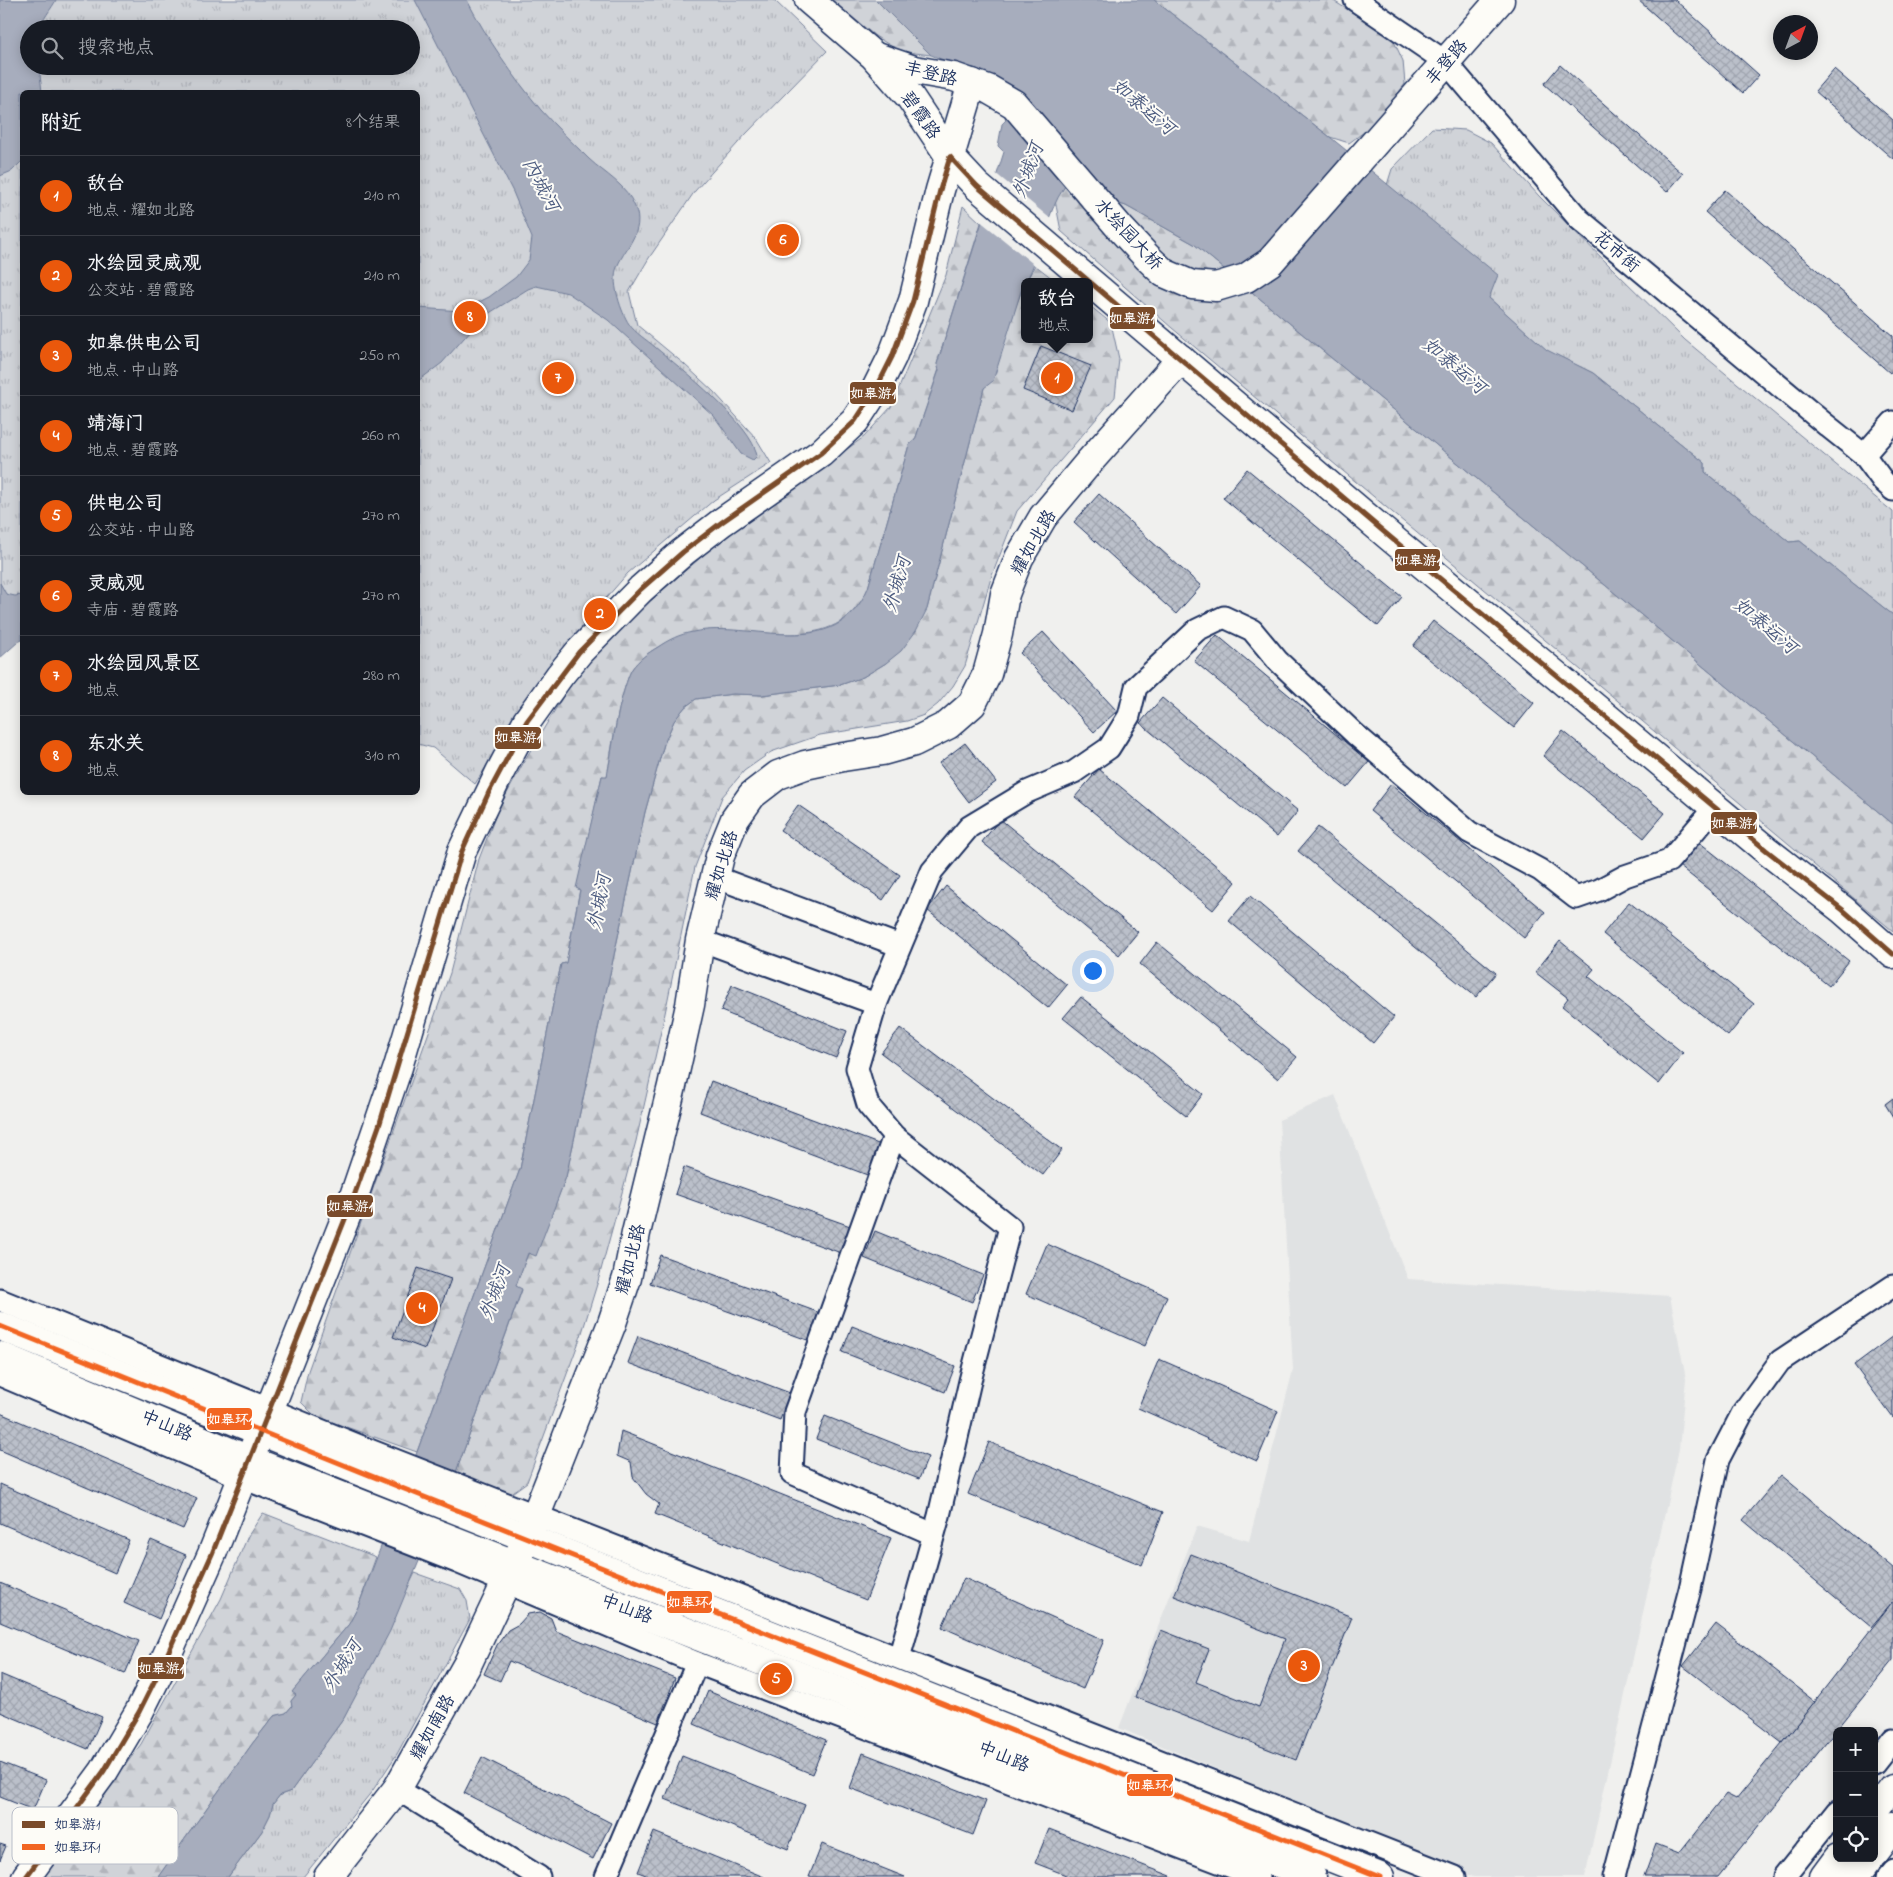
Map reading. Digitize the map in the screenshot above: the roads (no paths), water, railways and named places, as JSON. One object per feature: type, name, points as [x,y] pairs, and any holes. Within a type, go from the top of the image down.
[{"type":"street","name":"碧霞路","points":[[78,1807],[104,1772],[139,1712],[163,1664],[246,1469],[354,1199],[380,1123],[462,852],[489,792],[527,721],[580,652],[641,589],[682,552],[722,522],[822,454],[855,421],[880,381],[892,357],[913,301],[950,157],[910,98],[874,56],[809,0]]},
{"type":"street","name":"花市街","points":[[1355,0],[1446,62],[1579,219],[1864,455],[1883,481],[1893,490]]},
{"type":"street","name":"丰登路","points":[[1393,123],[1500,0]]},
{"type":"street","name":"丰登路","points":[[874,56],[914,70],[954,77],[980,86]]},
{"type":"street","name":"水绘园大桥","points":[[980,86],[1014,104],[1120,228],[1164,273],[1192,285],[1216,287],[1246,278],[1270,262],[1393,123]]},
{"type":"street","points":[[980,86],[950,157],[977,186],[1086,278]]},
{"type":"street","points":[[1093,284],[1390,537],[1715,807],[1843,910],[1893,954]]},
{"type":"street","name":"耀如北路","points":[[511,1574],[532,1526],[612,1323],[627,1278],[690,1005],[700,940],[715,876],[720,856],[735,819],[752,795],[778,775],[805,765],[882,751],[914,742],[948,725],[972,704],[987,674],[998,634],[1005,594],[1019,558],[1044,517],[1090,461],[1182,359]]},
{"type":"street","points":[[1864,455],[1893,422]]},
{"type":"street","points":[[899,1658],[932,1534],[939,1516],[970,1381],[1010,1227],[894,1136],[868,1105],[857,1068],[876,1004],[932,871],[969,828],[1027,792],[1074,772],[1109,748],[1129,716],[1136,687],[1197,630],[1224,617],[1252,630],[1277,660],[1354,734],[1469,832],[1540,870],[1576,898],[1599,890],[1625,876],[1668,861],[1715,807]]},
{"type":"street","points":[[715,876],[900,946]]},
{"type":"street","points":[[700,940],[876,1004]]},
{"type":"street","points":[[894,1136],[795,1412],[792,1473],[932,1534]]},
{"type":"street","points":[[1614,1877],[1690,1589],[1718,1460],[1743,1412],[1780,1361],[1893,1286]]},
{"type":"street","points":[[0,1300],[266,1420]]},
{"type":"street","name":"中山路","points":[[0,1326],[266,1420],[532,1526],[1380,1877]]},
{"type":"street","name":"中山路","points":[[0,1356],[246,1469],[511,1574],[1312,1877]]},
{"type":"street","points":[[0,1375],[246,1469]]},
{"type":"street","points":[[532,1526],[899,1658],[1455,1877]]},
{"type":"street","points":[[511,1574],[697,1663],[1258,1877]]},
{"type":"street","name":"耀如南路","points":[[328,1877],[397,1789],[468,1663],[511,1574]]},
{"type":"street","points":[[606,1877],[697,1663]]},
{"type":"street","points":[[1878,1758],[1893,1740]]},
{"type":"street","points":[[1878,1807],[1893,1788]]},
{"type":"street","points":[[397,1789],[539,1877]]},
{"type":"street","points":[[1784,1877],[1833,1816]]},
{"type":"street","points":[[1878,1847],[1893,1827]]},
{"type":"street","points":[[1824,1877],[1835,1862]]},
{"type":"street","points":[[1855,1877],[1866,1862]]},
{"type":"street","name":"碧霞路","points":[[26,1877],[36,1864]]},
{"type":"street","points":[[1888,1877],[1893,1871]]},
{"type":"water","points":[[0,0],[56,0],[43,20],[20,20],[20,75],[40,75],[42,90],[20,90],[20,163],[12,171],[0,176]]},
{"type":"water","name":"内城河","points":[[415,0],[467,0],[501,57],[541,110],[589,159],[627,192],[638,216],[638,225],[636,233],[619,262],[615,276],[618,298],[626,319],[634,330],[730,413],[752,443],[757,456],[753,460],[741,454],[714,416],[608,320],[568,293],[536,286],[528,289],[491,312],[472,329],[442,363],[420,380],[420,308],[461,311],[489,297],[516,277],[529,260],[532,238],[513,192]]},
{"type":"water","points":[[876,0],[1154,0],[1330,137],[1498,275],[1489,298],[1547,350],[1593,373],[1705,463],[1705,472],[1789,542],[1800,541],[1893,615],[1893,824],[1194,244],[1126,206],[1065,186],[1048,221],[1028,278],[1021,278],[1021,292],[993,381],[984,388],[927,609],[916,631],[901,651],[863,677],[840,685],[762,695],[733,694],[696,699],[685,707],[674,721],[664,744],[645,812],[566,1177],[536,1256],[528,1253],[516,1286],[522,1289],[456,1472],[390,1631],[344,1718],[291,1791],[280,1795],[273,1804],[262,1831],[228,1877],[158,1877],[167,1864],[178,1864],[178,1849],[274,1716],[286,1713],[292,1706],[291,1701],[296,1695],[292,1692],[349,1624],[358,1607],[417,1452],[520,1169],[561,964],[566,963],[580,890],[576,888],[602,776],[607,776],[622,698],[632,669],[651,652],[670,640],[688,633],[741,630],[790,634],[814,632],[835,626],[853,611],[868,588],[909,445],[915,440],[939,370],[937,364],[1004,152],[998,146],[1002,124],[1006,120],[1001,103],[976,73],[931,55]]},
{"type":"water","points":[[0,583],[6,594],[20,595],[20,641],[0,658]]},
{"type":"place","name":"灵威观","points":[[783,240]]},
{"type":"place","name":"东水关","points":[[470,317]]},
{"type":"place","name":"水绘园风景区","points":[[558,378]]},
{"type":"place","name":"敌台","points":[[1057,378]]},
{"type":"place","name":"水绘园灵威观","points":[[600,614]]},
{"type":"place","name":"靖海门","points":[[422,1308]]},
{"type":"place","name":"如皋供电公司","points":[[1304,1666]]},
{"type":"place","name":"供电公司","points":[[776,1679]]},
{"type":"water label","name":"如泰运河","points":[[1144,106]]},
{"type":"water label","name":"外城河","points":[[1027,170]]},
{"type":"water label","name":"如泰运河","points":[[1455,365]]},
{"type":"water label","name":"外城河","points":[[896,584]]},
{"type":"water label","name":"如泰运河","points":[[1766,625]]},
{"type":"water label","name":"外城河","points":[[598,902]]},
{"type":"water label","name":"外城河","points":[[494,1292]]},
{"type":"water label","name":"外城河","points":[[341,1665]]}]
